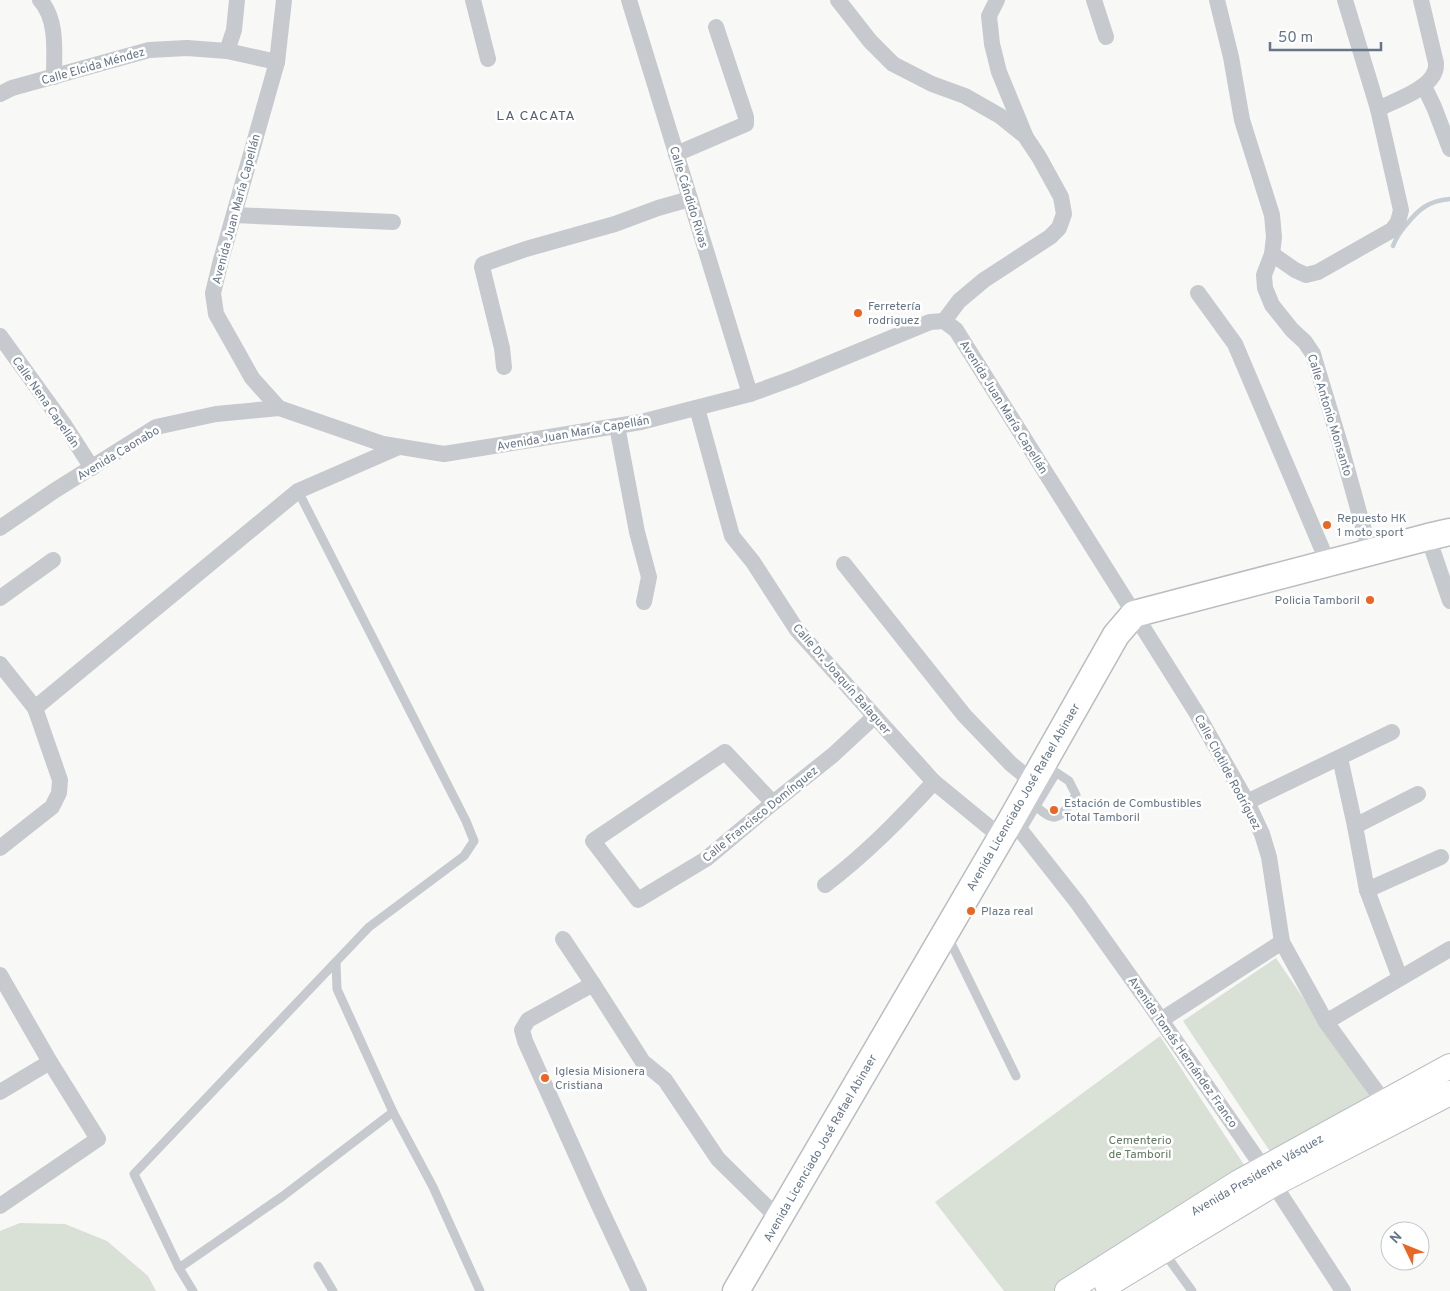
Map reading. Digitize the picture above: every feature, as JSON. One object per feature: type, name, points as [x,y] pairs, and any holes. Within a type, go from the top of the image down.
[{"type":"main road","points":[[1134,614],[1439,534]]},
{"type":"main road","name":"Avenida Licenciado José Rafael Abinaer","points":[[736,1291],[946,933],[1039,784],[1116,635],[1134,614]]},
{"type":"street","points":[[40,0],[47,8],[54,38],[54,77]]},
{"type":"street","points":[[227,51],[234,30],[237,0]]},
{"type":"street","name":"Avenida Juan María Capellán","points":[[284,0],[276,62],[213,293],[216,314],[252,378],[280,408],[383,444],[444,454],[641,422],[750,394],[930,322],[944,321],[956,330],[1134,614]]},
{"type":"street","points":[[473,0],[488,59]]},
{"type":"street","name":"Calle Cándido Rivas","points":[[629,0],[750,394]]},
{"type":"street","points":[[838,0],[870,41],[893,64],[932,84],[966,96],[1000,116],[1026,136]]},
{"type":"street","points":[[944,321],[959,301],[984,280],[1050,237],[1058,228],[1064,214],[1062,197],[1026,136],[999,72],[992,44],[990,16],[997,0]]},
{"type":"street","points":[[1094,0],[1106,37]]},
{"type":"street","name":"Calle Antonio Monsanto","points":[[1217,0],[1231,57],[1242,120],[1272,215],[1274,237],[1272,254],[1264,275],[1265,288],[1272,305],[1292,330],[1305,342],[1313,354],[1370,552]]},
{"type":"street","points":[[1272,254],[1295,270],[1306,275],[1318,272],[1392,230],[1398,222],[1401,210],[1378,108],[1345,0]]},
{"type":"street","points":[[1378,108],[1424,86],[1435,72],[1436,63],[1420,0]]},
{"type":"street","points":[[676,154],[746,124],[746,117],[716,27]]},
{"type":"street","name":"Calle Elcida Méndez","points":[[0,94],[12,88],[149,50],[187,48],[227,51],[276,62]]},
{"type":"street","points":[[1424,86],[1434,106],[1450,149]]},
{"type":"street","points":[[504,367],[502,348],[482,267],[483,264],[526,249],[616,224],[658,208],[690,199]]},
{"type":"street","points":[[234,215],[393,222]]},
{"type":"street","points":[[1198,293],[1235,344],[1328,563]]},
{"type":"street","name":"Calle Nena Capellán","points":[[0,336],[65,426],[92,468]]},
{"type":"street","name":"Avenida Caonabo","points":[[0,528],[156,427],[216,414],[280,408]]},
{"type":"street","name":"Calle Dr. Joaquín Balaguer","points":[[697,408],[732,536],[753,562],[797,630],[934,782],[1011,830]]},
{"type":"street","points":[[617,426],[637,532],[649,577],[644,602]]},
{"type":"street","points":[[35,708],[298,491],[399,447]]},
{"type":"street","points":[[1439,534],[1450,601]]},
{"type":"street","points":[[0,598],[53,560]]},
{"type":"street","points":[[844,564],[964,715],[1011,764],[1039,784]]},
{"type":"street","name":"Calle Clotilde Rodríguez","points":[[1134,614],[1196,712],[1247,802],[1262,834],[1269,857],[1282,942],[1326,1022],[1390,1112]]},
{"type":"street","points":[[0,664],[6,682],[35,708],[60,780],[60,793],[52,807],[0,848]]},
{"type":"street","name":"Calle Francisco Domínguez","points":[[773,803],[725,752],[593,841],[638,900],[706,859],[833,755],[874,717]]},
{"type":"street","points":[[1247,802],[1392,732]]},
{"type":"street","points":[[1340,758],[1356,826],[1367,890],[1400,978]]},
{"type":"street","points":[[826,885],[851,866],[934,782]]},
{"type":"street","points":[[1356,826],[1418,794]]},
{"type":"street","name":"Avenida Tomás Hernández Franco","points":[[1011,830],[1077,902],[1269,1177],[1343,1291]]},
{"type":"street","points":[[1367,890],[1441,857]]},
{"type":"street","points":[[563,939],[643,1062],[665,1080],[718,1159],[779,1218]]},
{"type":"street","points":[[1161,1020],[1282,942]]},
{"type":"street","points":[[1326,1022],[1450,949]]},
{"type":"street","points":[[0,975],[50,1062],[98,1139],[0,1206]]},
{"type":"street","points":[[593,984],[528,1020],[522,1030],[525,1041],[639,1291]]},
{"type":"street","points":[[0,1092],[50,1062]]},
{"type":"street","name":"Avenida Presidente Vásquez","points":[[1097,1291],[1163,1251],[1269,1177],[1390,1112],[1450,1066]]},
{"type":"street","name":"Avenida Presidente Vásquez","points":[[1390,1112],[1450,1093]]},
{"type":"street","name":"Avenida Presidente Vásquez","points":[[1067,1291],[1239,1182],[1269,1177]]},
{"type":"lane","points":[[193,1291],[179,1268],[134,1174],[369,927],[464,856],[474,841],[462,813],[298,491]]},
{"type":"lane","points":[[946,933],[1016,1076]]},
{"type":"lane","points":[[336,963],[338,989],[393,1112],[433,1186],[480,1291]]},
{"type":"lane","points":[[179,1268],[283,1196],[393,1112]]},
{"type":"lane","points":[[1163,1251],[1192,1291]]},
{"type":"lane","points":[[318,1266],[332,1291]]},
{"type":"green space","points":[[1276,958],[1372,1099],[1273,1156],[1183,1021]]},
{"type":"green space","name":"Cementerio de Tamboril","points":[[1160,1036],[1248,1171],[1053,1291],[1004,1291],[935,1202]]},
{"type":"green space","points":[[20,1223],[65,1224],[107,1241],[148,1276],[156,1291],[0,1291],[0,1231]]},
{"type":"waterway","points":[[1393,246],[1402,230],[1420,210],[1430,204],[1450,199]]},
{"type":"place","name":"Ferretería rodriguez","points":[[858,313]]},
{"type":"place","name":"Repuesto HK 1 moto sport","points":[[1327,525]]},
{"type":"place","name":"Policia Tamboril","points":[[1370,600]]},
{"type":"place","name":"Estación de Combustibles Total Tamboril","points":[[1054,810]]},
{"type":"place","name":"Plaza real","points":[[971,911]]},
{"type":"place","name":"Iglesia Misionera Cristiana","points":[[545,1078]]},
{"type":"district","name":"LA CACATA","points":[[536,115]]}]
